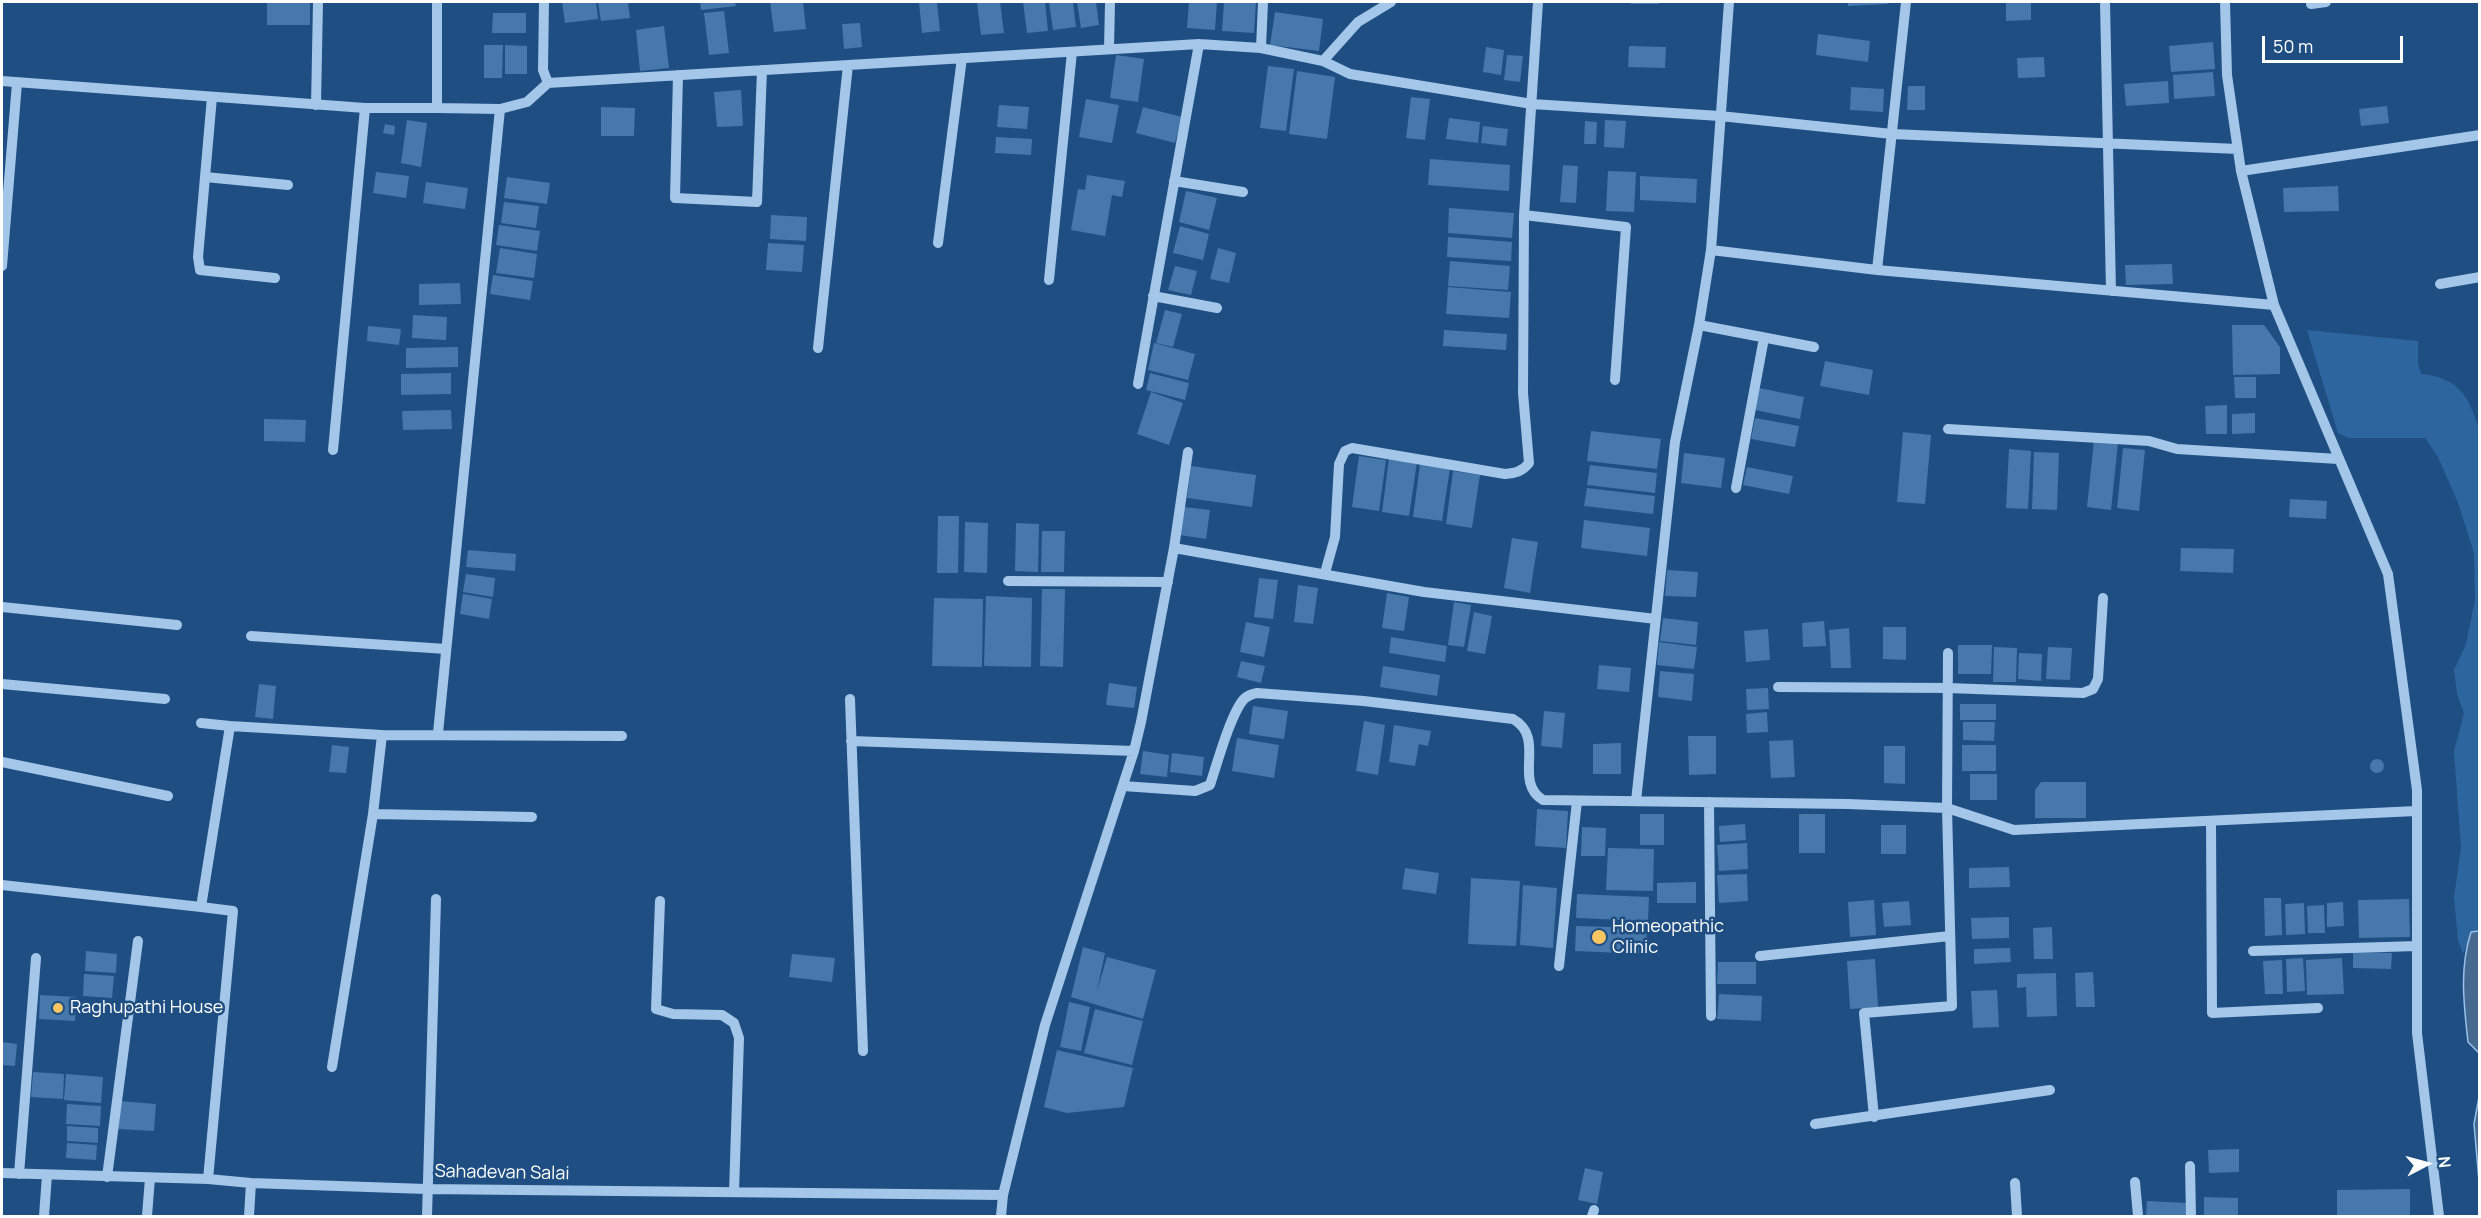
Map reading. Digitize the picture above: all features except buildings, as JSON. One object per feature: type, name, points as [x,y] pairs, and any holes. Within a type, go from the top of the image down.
[{"type":"street","points":[[316,105],[318,2]]},
{"type":"street","points":[[437,2],[437,108]]},
{"type":"street","points":[[544,2],[543,70],[548,83]]},
{"type":"street","points":[[1109,49],[1110,2]]},
{"type":"street","points":[[1261,48],[1263,2]]},
{"type":"street","points":[[1323,61],[1358,22],[1390,2]]},
{"type":"street","points":[[1325,573],[1335,537],[1339,464],[1345,451],[1352,448],[1505,474],[1519,472],[1529,463],[1522,393],[1524,215],[1538,2]]},
{"type":"street","points":[[1636,801],[1675,442],[1699,325],[1711,250],[1729,2]]},
{"type":"street","points":[[1877,270],[1906,2]]},
{"type":"street","points":[[2105,2],[2111,291]]},
{"type":"street","points":[[2225,2],[2227,75],[2241,171],[2274,305],[2388,574],[2417,790],[2417,1033],[2439,1216]]},
{"type":"street","points":[[2310,4],[2326,2]]},
{"type":"street","points":[[1138,384],[1199,44]]},
{"type":"street","points":[[2,81],[365,108],[500,109],[527,102],[548,83],[1199,44],[1261,48],[1323,61],[1350,74],[1532,104],[1720,116],[1892,134],[2238,149]]},
{"type":"street","points":[[1049,280],[1072,52]]},
{"type":"street","points":[[938,243],[962,58]]},
{"type":"street","points":[[818,348],[848,65]]},
{"type":"street","points":[[678,75],[675,198],[757,202],[762,70]]},
{"type":"street","points":[[2,266],[17,83]]},
{"type":"street","points":[[212,97],[198,257],[200,270],[275,278]]},
{"type":"street","points":[[333,450],[365,108]]},
{"type":"street","points":[[438,734],[500,109]]},
{"type":"street","points":[[2241,171],[2480,135]]},
{"type":"street","points":[[205,177],[288,185]]},
{"type":"street","points":[[1174,181],[1243,192]]},
{"type":"street","points":[[1524,215],[1626,227],[1615,380]]},
{"type":"street","points":[[1711,250],[1877,270],[2274,305]]},
{"type":"street","points":[[2440,284],[2480,277]]},
{"type":"street","points":[[1153,296],[1216,308]]},
{"type":"street","points":[[1699,325],[1814,347]]},
{"type":"street","points":[[1736,488],[1764,338]]},
{"type":"street","points":[[1948,429],[2149,441],[2177,449],[2338,459]]},
{"type":"street","points":[[1000,1216],[1003,1195],[1045,1025],[1134,751],[1168,582],[1188,452]]},
{"type":"street","points":[[1174,548],[1424,592],[1656,619]]},
{"type":"street","points":[[1008,581],[1168,582]]},
{"type":"street","points":[[1778,687],[1948,688],[2083,693],[2093,689],[2098,680],[2103,598]]},
{"type":"street","points":[[2,607],[177,625]]},
{"type":"street","points":[[251,636],[446,649]]},
{"type":"street","points":[[1874,1117],[1864,1013],[1952,1006],[1947,808],[1948,653]]},
{"type":"street","points":[[2,684],[165,699]]},
{"type":"street","points":[[1123,786],[1195,791],[1210,784],[1224,742],[1243,700],[1249,694],[1257,693],[1364,701],[1513,719],[1524,725],[1529,736],[1530,786],[1534,795],[1543,800],[1947,808],[2014,830],[2416,812]]},
{"type":"street","points":[[850,699],[863,1051]]},
{"type":"street","points":[[201,723],[382,735],[622,736]]},
{"type":"street","points":[[201,907],[230,726]]},
{"type":"street","points":[[332,1067],[373,814],[382,735]]},
{"type":"street","points":[[851,741],[1134,751]]},
{"type":"street","points":[[2,762],[168,796]]},
{"type":"street","points":[[1558,966],[1577,801]]},
{"type":"street","points":[[1709,802],[1711,1016]]},
{"type":"street","points":[[373,814],[532,817]]},
{"type":"street","points":[[2211,821],[2212,1013],[2318,1008]]},
{"type":"street","points":[[2,885],[233,911],[208,1179]]},
{"type":"street","points":[[427,1216],[436,898]]},
{"type":"street","points":[[660,901],[656,1009],[673,1014],[722,1015],[734,1023],[739,1038],[734,1192]]},
{"type":"street","points":[[1760,956],[1950,936]]},
{"type":"street","points":[[107,1177],[138,941]]},
{"type":"street","points":[[2253,951],[2417,946]]},
{"type":"street","points":[[19,1174],[36,958]]},
{"type":"street","points":[[1815,1124],[2050,1090]]},
{"type":"street","points":[[2190,1166],[2191,1216]]},
{"type":"street","name":"Sahadevan Salai","points":[[2,1173],[426,1189],[1003,1195]]},
{"type":"street","points":[[44,1216],[47,1175]]},
{"type":"street","points":[[147,1216],[150,1178]]},
{"type":"street","points":[[2135,1182],[2138,1216]]},
{"type":"street","points":[[249,1216],[251,1183]]},
{"type":"street","points":[[2015,1183],[2017,1216]]},
{"type":"shaded area","points":[[2307,330],[2418,341],[2418,363],[2421,374],[2444,379],[2453,384],[2466,399],[2479,430],[2480,931],[2471,933],[2463,954],[2458,940],[2454,897],[2461,848],[2454,751],[2464,713],[2457,694],[2454,670],[2466,644],[2475,600],[2474,553],[2458,503],[2438,457],[2425,438],[2348,438],[2338,433]]},
{"type":"shaded area","points":[[2480,931],[2479,1053],[2468,1042],[2464,973],[2471,932]]},
{"type":"shaded area","points":[[2479,1097],[2479,1181],[2474,1124]]},
{"type":"place","name":"Homeopathic Clinic","points":[[1599,937]]},
{"type":"place","name":"Raghupathi House","points":[[58,1008]]}]
